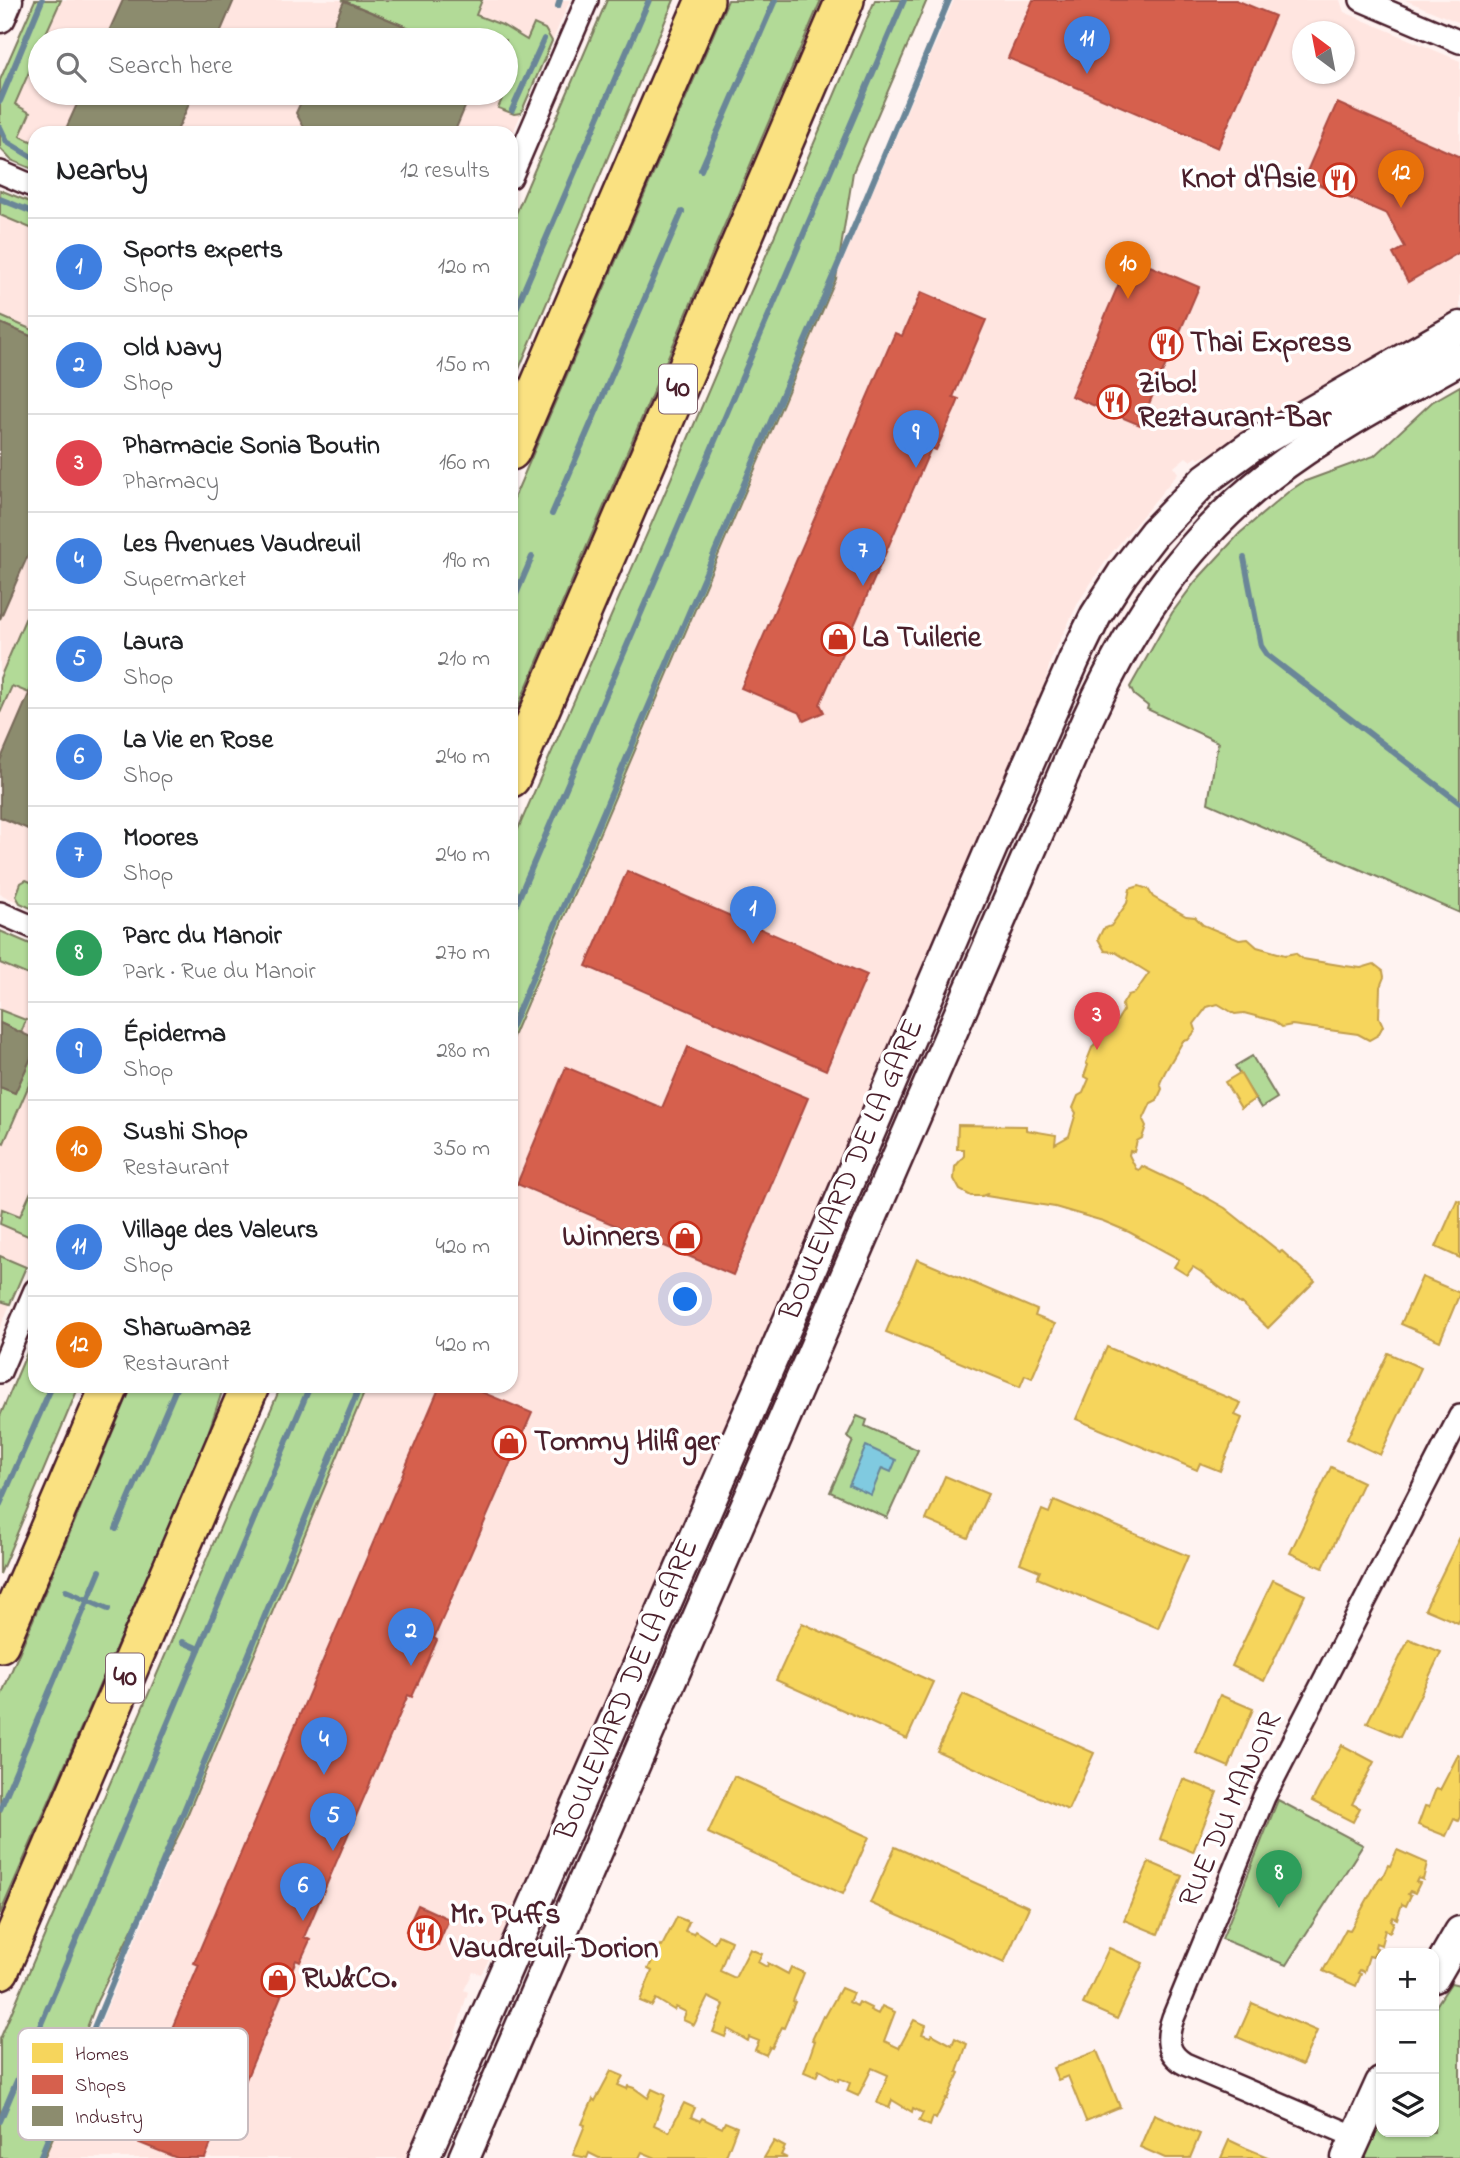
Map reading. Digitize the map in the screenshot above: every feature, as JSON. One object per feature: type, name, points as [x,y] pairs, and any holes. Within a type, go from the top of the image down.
[{"type":"highway","points":[[518,436],[705,0]]},
{"type":"highway","name":"40","points":[[518,762],[845,0]]},
{"type":"highway","points":[[0,1643],[107,1393]]},
{"type":"highway","name":"40","points":[[0,1970],[247,1393]]},
{"type":"main road","points":[[0,18],[7,0]]},
{"type":"main road","name":"BOULEVARD DE LA GARE","points":[[424,2158],[803,1288],[999,830],[1096,615],[1123,573],[1154,533],[1206,479],[1250,447],[1460,327]]},
{"type":"main road","name":"BOULEVARD DE LA GARE","points":[[464,2158],[1079,738],[1123,647],[1149,603],[1184,560],[1221,518],[1261,483],[1328,435],[1460,359]]},
{"type":"main road","points":[[1439,1969],[1460,1932]]},
{"type":"main road","points":[[1351,2147],[1376,2094]]},
{"type":"street","points":[[518,161],[587,0]]},
{"type":"street","points":[[1361,0],[1460,43]]},
{"type":"street","points":[[0,173],[28,184]]},
{"type":"street","points":[[0,913],[28,925]]},
{"type":"street","points":[[0,1372],[28,1306]]},
{"type":"street","name":"RUE DU MANOIR","points":[[1351,2147],[1185,2064],[1172,2054],[1168,2037],[1178,2006],[1264,1797],[1460,1416]]},
{"type":"shaded area","points":[[35,0],[570,0],[516,126],[28,126],[28,167],[11,160],[0,148],[0,80]]},
{"type":"shaded area","points":[[954,0],[1340,0],[1344,12],[1460,61],[1460,314],[1243,437],[1199,459],[1197,457],[1191,461],[1186,457],[1174,467],[1178,473],[1109,556],[1079,601],[1051,659],[1037,714],[521,1903],[481,1974],[473,1972],[464,1990],[468,1992],[447,2061],[409,2158],[44,2158],[52,2140],[248,2140],[248,2028],[98,2028],[364,1393],[518,1393],[518,1025]]},
{"type":"shaded area","points":[[1405,0],[1460,0],[1460,23]]},
{"type":"shaded area","points":[[0,190],[28,201],[28,907],[0,894]]},
{"type":"shaded area","points":[[0,931],[28,943],[28,1262],[0,1328]]},
{"type":"green space","points":[[35,0],[61,0],[48,28],[28,28],[28,74],[15,104],[30,113],[20,136],[28,140],[28,167],[11,160],[0,148],[0,80]]},
{"type":"green space","points":[[342,0],[482,0],[476,15],[507,28],[409,28]]},
{"type":"green space","points":[[607,0],[674,0],[518,371],[518,209]]},
{"type":"green space","points":[[728,0],[821,0],[518,707],[518,489]]},
{"type":"green space","points":[[875,0],[927,0],[853,172],[836,279],[518,1025],[518,829]]},
{"type":"green space","points":[[534,24],[545,29],[552,41],[521,113],[514,114],[498,108],[499,105],[518,105],[518,35],[527,40]]},
{"type":"green space","points":[[0,190],[28,201],[28,227],[0,215]]},
{"type":"green space","points":[[0,316],[28,328],[28,335],[0,323]]},
{"type":"green space","points":[[1460,386],[1460,913],[1208,803],[1218,742],[1147,709],[1148,706],[1134,695],[1130,687],[1172,613],[1195,582],[1240,533],[1303,482],[1374,456],[1432,402]]},
{"type":"green space","points":[[28,612],[28,693],[12,686],[0,713],[0,678]]},
{"type":"green space","points":[[28,881],[28,907],[20,903],[16,896],[21,883]]},
{"type":"green space","points":[[0,931],[28,943],[28,975],[0,963]]},
{"type":"green space","points":[[0,1010],[26,1020],[21,1033],[0,1023]]},
{"type":"green space","points":[[1252,1056],[1277,1098],[1261,1108],[1235,1066]]},
{"type":"green space","points":[[28,1064],[28,1087],[4,1143],[0,1141],[0,1087],[15,1093]]},
{"type":"green space","points":[[28,1198],[28,1236],[0,1224],[2,1209],[20,1216]]},
{"type":"green space","points":[[0,1256],[26,1267],[10,1304],[0,1301]]},
{"type":"green space","points":[[28,1350],[28,1393],[76,1393],[0,1574],[0,1416]]},
{"type":"green space","points":[[129,1393],[222,1393],[204,1445],[0,1914],[0,1698]]},
{"type":"green space","points":[[278,1393],[364,1393],[181,1830],[97,2001],[87,2028],[18,2028],[18,2140],[52,2140],[44,2158],[0,2158],[0,2039]]},
{"type":"green space","points":[[857,1416],[867,1420],[865,1426],[918,1450],[887,1518],[830,1492],[853,1441],[847,1437]]},
{"type":"green space","points":[[1278,1800],[1363,1845],[1286,1965],[1222,1939]]},
{"type":"green space","points":[[1451,1983],[1460,1985],[1460,2158],[1364,2158],[1376,2131],[1376,2137],[1439,2137],[1439,2001]]},
{"type":"water","points":[[866,1446],[896,1460],[891,1472],[882,1468],[871,1495],[849,1485]]},
{"type":"building: Homes","points":[[1139,886],[1148,889],[1153,897],[1186,916],[1195,917],[1203,925],[1239,940],[1248,939],[1257,947],[1285,955],[1295,953],[1303,959],[1345,966],[1361,968],[1374,964],[1383,971],[1379,1017],[1383,1026],[1378,1035],[1369,1040],[1358,1034],[1292,1025],[1282,1027],[1274,1021],[1244,1013],[1235,1014],[1218,1004],[1207,1007],[1194,1024],[1196,1030],[1188,1040],[1183,1041],[1165,1072],[1157,1100],[1151,1103],[1143,1120],[1146,1126],[1142,1138],[1137,1141],[1134,1152],[1130,1151],[1129,1155],[1136,1169],[1139,1170],[1142,1166],[1225,1208],[1282,1251],[1315,1281],[1268,1328],[1201,1272],[1193,1267],[1187,1275],[1174,1267],[1179,1259],[1129,1232],[1055,1207],[986,1196],[987,1194],[971,1196],[960,1190],[954,1179],[955,1167],[964,1156],[964,1149],[957,1149],[958,1125],[1026,1126],[1026,1130],[1056,1135],[1055,1144],[1069,1136],[1076,1113],[1073,1108],[1089,1079],[1084,1076],[1092,1048],[1110,1021],[1115,1024],[1128,995],[1135,993],[1149,973],[1115,952],[1105,951],[1098,939],[1103,929],[1111,926],[1127,903],[1130,889]]},
{"type":"building: Homes","points":[[1240,1073],[1255,1099],[1241,1108],[1225,1082]]},
{"type":"building: Homes","points":[[1457,1200],[1460,1201],[1460,1258],[1436,1247]]},
{"type":"building: Homes","points":[[917,1259],[1037,1310],[1035,1316],[1055,1324],[1032,1378],[1025,1375],[1020,1387],[886,1332]]},
{"type":"building: Homes","points":[[1422,1277],[1460,1293],[1440,1341],[1401,1324]]},
{"type":"building: Homes","points":[[1107,1347],[1241,1403],[1235,1415],[1242,1418],[1220,1471],[1200,1463],[1197,1470],[1076,1419]]},
{"type":"building: Homes","points":[[1388,1353],[1421,1368],[1380,1455],[1347,1439]]},
{"type":"building: Homes","points":[[1331,1467],[1363,1482],[1323,1568],[1290,1553]]},
{"type":"building: Homes","points":[[945,1476],[988,1494],[968,1538],[926,1520]]},
{"type":"building: Homes","points":[[1054,1500],[1188,1556],[1158,1628],[1037,1578],[1040,1571],[1020,1563],[1042,1510],[1049,1513]]},
{"type":"building: Homes","points":[[1460,1537],[1460,1619],[1458,1623],[1425,1609]]},
{"type":"building: Homes","points":[[1273,1580],[1305,1595],[1264,1681],[1232,1666]]},
{"type":"building: Homes","points":[[802,1623],[933,1682],[907,1739],[776,1680]]},
{"type":"building: Homes","points":[[1409,1639],[1441,1652],[1400,1737],[1367,1723]]},
{"type":"building: Homes","points":[[963,1694],[1094,1753],[1068,1810],[937,1751]]},
{"type":"building: Homes","points":[[1220,1695],[1253,1709],[1229,1767],[1196,1753]]},
{"type":"building: Homes","points":[[1342,1745],[1374,1762],[1352,1804],[1360,1808],[1353,1822],[1312,1801]]},
{"type":"building: Homes","points":[[1458,1755],[1460,1817],[1458,1821],[1454,1819],[1446,1836],[1418,1825],[1425,1806],[1429,1807],[1436,1789],[1440,1790]]},
{"type":"building: Homes","points":[[734,1776],[869,1837],[843,1894],[708,1833]]},
{"type":"building: Homes","points":[[1183,1779],[1217,1792],[1193,1852],[1160,1839]]},
{"type":"building: Homes","points":[[895,1847],[1029,1907],[1004,1963],[870,1903]]},
{"type":"building: Homes","points":[[1397,1850],[1427,1863],[1423,1880],[1418,1878],[1416,1882],[1420,1883],[1415,1893],[1410,1891],[1408,1894],[1411,1895],[1406,1906],[1402,1904],[1397,1919],[1393,1917],[1390,1932],[1385,1930],[1381,1945],[1376,1943],[1377,1948],[1373,1957],[1369,1956],[1364,1972],[1360,1970],[1358,1973],[1361,1974],[1356,1986],[1323,1971],[1346,1929],[1350,1930],[1380,1877],[1382,1878],[1388,1865],[1390,1866]]},
{"type":"building: Homes","points":[[1149,1862],[1182,1876],[1158,1934],[1124,1920]]},
{"type":"building: Homes","points":[[677,1917],[689,1922],[685,1931],[693,1934],[695,1931],[714,1943],[718,1935],[731,1941],[720,1971],[735,1978],[750,1949],[762,1954],[758,1962],[767,1967],[768,1963],[788,1974],[791,1967],[804,1973],[784,2028],[782,2027],[766,2055],[755,2050],[759,2041],[749,2037],[748,2041],[728,2029],[725,2037],[713,2032],[724,2005],[708,1997],[694,2025],[683,2020],[686,2012],[676,2007],[674,2010],[656,1999],[652,2006],[640,2001],[652,1971],[648,1969]]},
{"type":"building: Homes","points":[[1109,1948],[1143,1963],[1117,2019],[1083,2004]]},
{"type":"building: Homes","points":[[841,1988],[853,1993],[849,2002],[857,2006],[859,2002],[878,2014],[882,2006],[895,2012],[884,2041],[899,2048],[914,2020],[926,2025],[922,2034],[930,2037],[932,2034],[952,2045],[955,2038],[967,2044],[957,2072],[959,2073],[930,2126],[919,2121],[923,2113],[913,2108],[912,2112],[892,2100],[889,2108],[877,2103],[888,2075],[872,2068],[858,2096],[847,2091],[850,2083],[839,2078],[838,2081],[819,2070],[816,2077],[804,2072],[815,2041],[812,2040]]},
{"type":"building: Homes","points":[[1252,2003],[1317,2031],[1302,2065],[1237,2037]]},
{"type":"building: Homes","points":[[1097,2051],[1120,2107],[1086,2121],[1068,2076],[1058,2080],[1053,2068]]},
{"type":"building: Homes","points":[[611,2071],[623,2076],[618,2085],[627,2089],[628,2086],[634,2088],[648,2098],[652,2089],[665,2095],[654,2125],[669,2132],[684,2103],[695,2108],[691,2117],[700,2121],[702,2118],[722,2128],[725,2122],[737,2127],[726,2156],[728,2158],[656,2158],[642,2152],[639,2158],[599,2158],[589,2153],[587,2158],[573,2155],[593,2099],[595,2101]]},
{"type":"building: Homes","points":[[1154,2114],[1200,2134],[1190,2158],[1165,2158],[1140,2147]]},
{"type":"building: Homes","points":[[1229,2140],[1246,2148],[1270,2158],[1221,2158]]},
{"type":"building: Homes","points":[[774,2141],[785,2147],[781,2155],[787,2158],[764,2158]]},
{"type":"building: Shops","points":[[1033,0],[1236,0],[1275,16],[1218,148],[1008,58]]},
{"type":"building: Shops","points":[[1337,103],[1460,157],[1460,252],[1408,282],[1393,254],[1405,247],[1387,214],[1304,178]]},
{"type":"building: Shops","points":[[1136,260],[1199,287],[1140,425],[1071,396],[1120,281],[1126,283]]},
{"type":"building: Shops","points":[[921,292],[986,320],[953,397],[959,399],[954,411],[936,450],[931,448],[820,704],[824,712],[804,721],[800,713],[741,688],[895,333],[902,336]]},
{"type":"building: Shops","points":[[627,871],[867,975],[826,1070],[586,966]]},
{"type":"building: Shops","points":[[688,1047],[808,1098],[733,1275],[518,1184],[566,1067],[662,1108]]},
{"type":"building: Shops","points":[[437,1393],[484,1393],[532,1413],[434,1638],[437,1640],[412,1697],[408,1695],[304,1937],[310,1940],[300,1962],[296,1960],[248,2075],[248,2028],[172,2028],[199,1965],[194,1963]]},
{"type":"building: Shops","points":[[418,1905],[449,1919],[438,1945],[406,1931]]},
{"type":"building: Shops","points":[[132,2140],[212,2140],[205,2158],[177,2158]]},
{"type":"building: Industry","points":[[123,0],[234,0],[222,28],[110,28]]},
{"type":"building: Industry","points":[[344,1],[409,28],[332,28]]},
{"type":"building: Industry","points":[[77,105],[189,105],[179,126],[67,126]]},
{"type":"building: Industry","points":[[300,105],[466,105],[457,126],[303,126],[296,113]]},
{"type":"building: Industry","points":[[0,323],[28,335],[28,555],[0,619]]},
{"type":"building: Industry","points":[[28,696],[28,829],[0,817],[0,761]]},
{"type":"building: Industry","points":[[0,1023],[28,1036],[28,1064],[15,1093],[0,1087]]},
{"type":"waterway","points":[[30,28],[42,0]]},
{"type":"waterway","points":[[558,6],[560,0]]},
{"type":"waterway","points":[[518,304],[649,0]]},
{"type":"waterway","points":[[701,170],[775,0]]},
{"type":"waterway","points":[[518,900],[904,0]]},
{"type":"waterway","points":[[518,1012],[949,0]]},
{"type":"waterway","points":[[0,101],[28,34]]},
{"type":"waterway","points":[[518,97],[544,39]]},
{"type":"waterway","points":[[512,110],[514,105]]},
{"type":"waterway","points":[[0,127],[7,142],[28,155]]},
{"type":"waterway","points":[[0,199],[28,210]]},
{"type":"waterway","points":[[552,514],[682,212]]},
{"type":"waterway","points":[[518,590],[532,557]]},
{"type":"waterway","points":[[1244,558],[1261,646],[1267,655],[1460,803]]},
{"type":"waterway","points":[[0,1504],[49,1393]]},
{"type":"waterway","points":[[116,1529],[174,1393]]},
{"type":"waterway","points":[[39,2028],[307,1393]]},
{"type":"waterway","points":[[94,2028],[357,1393]]},
{"type":"waterway","points":[[0,1809],[100,1571]]},
{"type":"waterway","points":[[66,1591],[108,1609]]},
{"type":"waterway","points":[[183,1642],[199,1649]]},
{"type":"waterway","points":[[0,2121],[18,2078]]},
{"type":"waterway","points":[[40,2158],[47,2140]]},
{"type":"place","name":"Village des Valeurs","points":[[1087,74]]},
{"type":"place","name":"Knot d'Asie","points":[[1340,180]]},
{"type":"place","name":"Sharwamaz","points":[[1401,208]]},
{"type":"place","name":"Sushi Shop","points":[[1128,299]]},
{"type":"place","name":"Thai Express","points":[[1166,344]]},
{"type":"place","name":"Zibo! Reztaurant-Bar","points":[[1114,402]]},
{"type":"place","name":"Épiderma","points":[[916,468]]},
{"type":"place","name":"Moores","points":[[863,586]]},
{"type":"place","name":"La Tuilerie","points":[[838,639]]},
{"type":"place","name":"Sports experts","points":[[753,944]]},
{"type":"place","name":"Pharmacie Sonia Boutin","points":[[1097,1050]]},
{"type":"place","name":"Winners","points":[[685,1238]]},
{"type":"place","name":"Tommy Hilfiger","points":[[509,1443]]},
{"type":"place","name":"Old Navy","points":[[411,1666]]},
{"type":"place","name":"Les Avenues Vaudreuil","points":[[324,1775]]},
{"type":"place","name":"Laura","points":[[333,1851]]},
{"type":"place","name":"Parc du Manoir","points":[[1279,1908]]},
{"type":"place","name":"La Vie en Rose","points":[[303,1921]]},
{"type":"place","name":"Mr. Puffs Vaudreuil-Dorion","points":[[425,1933]]},
{"type":"place","name":"RW&CO.","points":[[278,1980]]}]
